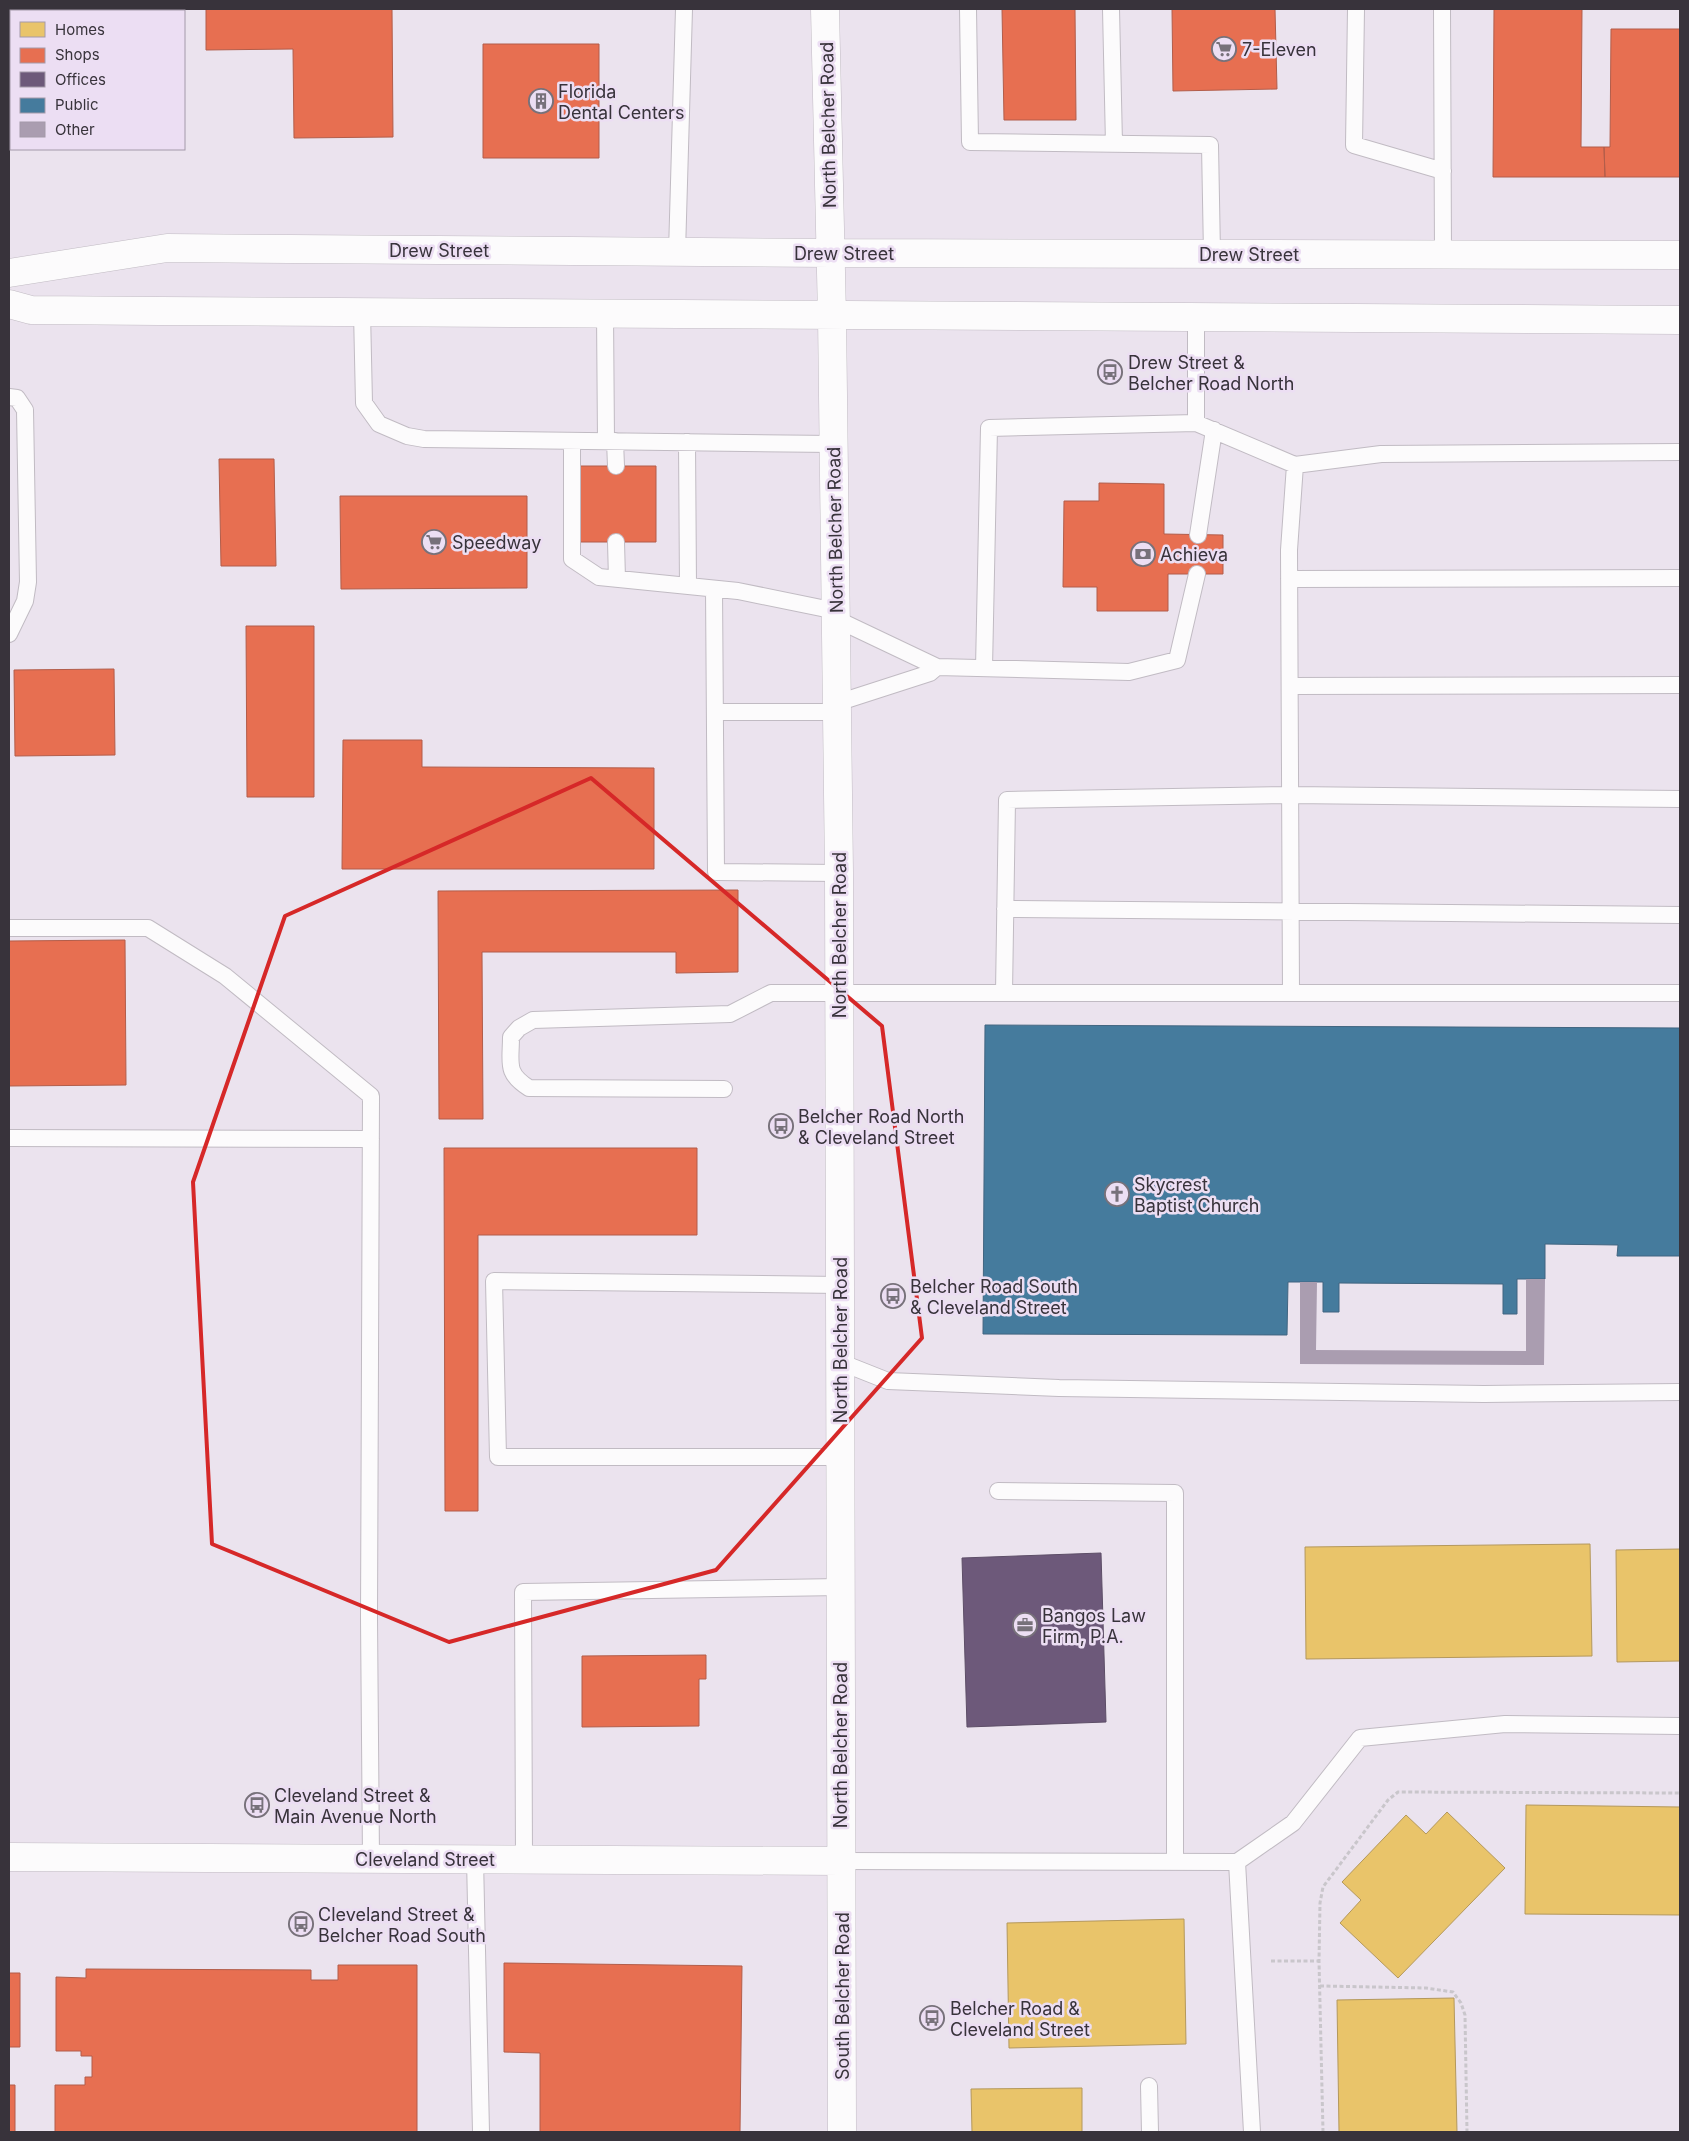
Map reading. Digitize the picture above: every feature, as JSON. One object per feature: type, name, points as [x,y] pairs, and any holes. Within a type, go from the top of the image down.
[{"type":"main road","name":"North Belcher Road","points":[[825,9],[831,253],[839,873],[841,1861]]},
{"type":"main road","name":"Drew Street","points":[[9,273],[167,248],[831,253],[1680,255]]},
{"type":"main road","points":[[9,304],[31,310],[1680,320]]},
{"type":"main road","name":"Cleveland Street","points":[[9,1857],[841,1861]]},
{"type":"main road","name":"South Belcher Road","points":[[841,1861],[842,2132]]},
{"type":"lane","points":[[677,252],[684,9]]},
{"type":"lane","points":[[968,9],[970,142],[1210,145],[1212,254]]},
{"type":"lane","points":[[1111,9],[1114,144]]},
{"type":"lane","points":[[1356,9],[1354,145],[1443,171]]},
{"type":"lane","points":[[1442,9],[1443,254]]},
{"type":"lane","points":[[362,312],[364,403],[379,424],[407,436],[424,439],[834,444]]},
{"type":"lane","points":[[605,314],[611,441],[616,466]]},
{"type":"lane","points":[[1196,317],[1196,423]]},
{"type":"lane","points":[[9,397],[17,398],[25,410],[28,582],[25,601],[9,634]]},
{"type":"lane","points":[[984,668],[989,428],[1196,423],[1295,465],[1381,454],[1680,452]]},
{"type":"lane","points":[[1198,535],[1214,430]]},
{"type":"lane","points":[[572,441],[572,559],[599,577],[738,591],[836,615],[937,667],[1129,672],[1177,660],[1198,574]]},
{"type":"lane","points":[[687,442],[688,586]]},
{"type":"lane","points":[[1291,992],[1289,550],[1295,465]]},
{"type":"lane","points":[[616,542],[617,579]]},
{"type":"lane","points":[[1289,579],[1680,578]]},
{"type":"lane","points":[[714,589],[716,872],[839,873]]},
{"type":"lane","points":[[715,712],[837,708],[930,673],[937,667]]},
{"type":"lane","points":[[1290,686],[1680,685]]},
{"type":"lane","points":[[1004,992],[1007,800],[1290,795],[1680,799]]},
{"type":"lane","points":[[1005,909],[1680,915]]},
{"type":"lane","points":[[9,928],[148,928],[225,976],[370,1096],[370,1859]]},
{"type":"lane","points":[[724,1089],[529,1088],[518,1082],[511,1072],[511,1037],[519,1028],[533,1020],[730,1014],[771,993],[1680,993]]},
{"type":"lane","points":[[9,1138],[370,1139]]},
{"type":"lane","points":[[840,1285],[494,1281],[498,1457],[840,1457]]},
{"type":"lane","points":[[840,1362],[888,1381],[1060,1388],[1484,1394],[1680,1392]]},
{"type":"lane","points":[[998,1492],[1175,1493],[1175,1862]]},
{"type":"lane","points":[[524,1859],[523,1592],[840,1587]]},
{"type":"lane","points":[[841,1861],[1237,1862],[1293,1823],[1360,1738],[1505,1724],[1680,1726]]},
{"type":"lane","points":[[475,1859],[481,2132]]},
{"type":"lane","points":[[1237,1862],[1252,2132]]},
{"type":"lane","points":[[1149,2086],[1150,2132]]},
{"type":"path","points":[[1323,2132],[1319,1961],[1320,1903],[1323,1887],[1388,1800],[1398,1792],[1680,1793]]},
{"type":"path","points":[[1242,1962],[1319,1961]]},
{"type":"path","points":[[1320,1986],[1426,1988],[1453,1992],[1461,2003],[1465,2015],[1467,2132]]},
{"type":"highlighted area","points":[[591,778],[882,1026],[922,1338],[716,1570],[449,1642],[212,1544],[193,1182],[285,916]]},
{"type":"building: Homes","points":[[1590,1544],[1592,1656],[1306,1659],[1305,1547]]},
{"type":"building: Homes","points":[[1680,1549],[1680,1661],[1617,1662],[1616,1550]]},
{"type":"building: Homes","points":[[1526,1805],[1680,1807],[1680,1915],[1525,1914]]},
{"type":"building: Homes","points":[[1447,1812],[1505,1868],[1398,1978],[1340,1923],[1361,1900],[1342,1882],[1406,1815],[1426,1834]]},
{"type":"building: Homes","points":[[1184,1919],[1186,2044],[1009,2048],[1007,1923]]},
{"type":"building: Homes","points":[[1454,1998],[1457,2132],[1339,2132],[1337,2000]]},
{"type":"building: Homes","points":[[1082,2088],[1082,2132],[972,2132],[971,2089]]},
{"type":"building: Shops","points":[[9,9],[21,9],[10,10],[9,84]]},
{"type":"building: Shops","points":[[206,9],[392,9],[393,137],[294,138],[293,49],[206,50]]},
{"type":"building: Shops","points":[[1002,9],[1075,9],[1076,120],[1004,120]]},
{"type":"building: Shops","name":"7-Eleven","points":[[1172,9],[1275,9],[1277,89],[1173,91]]},
{"type":"building: Shops","points":[[1494,9],[1582,9],[1581,147],[1604,147],[1605,177],[1493,177]]},
{"type":"building: Shops","points":[[1611,29],[1680,29],[1680,177],[1605,177],[1604,147],[1610,147]]},
{"type":"building: Shops","name":"Florida Dental Centers","points":[[483,44],[599,44],[599,158],[483,158]]},
{"type":"building: Shops","points":[[219,459],[274,459],[276,566],[221,566]]},
{"type":"building: Shops","name":"Speedway","points":[[576,466],[656,466],[656,542],[576,542]]},
{"type":"building: Shops","name":"Achieva","points":[[1099,483],[1164,484],[1164,534],[1223,535],[1223,574],[1168,574],[1168,611],[1097,611],[1097,587],[1063,587],[1064,501],[1099,501]]},
{"type":"building: Shops","name":"Speedway","points":[[340,496],[527,496],[527,588],[341,589]]},
{"type":"building: Shops","points":[[246,626],[314,626],[314,797],[247,797]]},
{"type":"building: Shops","points":[[114,669],[115,755],[15,756],[14,670]]},
{"type":"building: Shops","points":[[343,740],[422,740],[422,767],[654,768],[654,869],[342,869]]},
{"type":"building: Shops","points":[[738,890],[738,972],[676,973],[676,952],[482,952],[483,1119],[439,1119],[438,891]]},
{"type":"building: Shops","points":[[125,940],[126,1085],[9,1086],[9,941]]},
{"type":"building: Shops","points":[[444,1148],[697,1148],[697,1235],[478,1235],[478,1511],[445,1511]]},
{"type":"building: Shops","points":[[706,1655],[706,1679],[699,1679],[699,1726],[582,1727],[582,1656]]},
{"type":"building: Shops","points":[[504,1963],[742,1966],[740,2132],[540,2132],[540,2053],[504,2052]]},
{"type":"building: Shops","points":[[338,1965],[417,1965],[417,2132],[55,2132],[55,2085],[85,2085],[85,2077],[92,2077],[92,2056],[81,2056],[81,2051],[56,2051],[56,1977],[86,1978],[86,1969],[311,1970],[311,1980],[338,1980]]},
{"type":"building: Shops","points":[[9,1973],[20,1973],[20,2047],[9,2047]]},
{"type":"building: Shops","points":[[9,2085],[15,2085],[15,2132],[9,2132]]},
{"type":"building: Offices","points":[[1101,1553],[1106,1722],[967,1727],[962,1558]]},
{"type":"building: Public","points":[[985,1025],[1680,1028],[1680,1256],[1617,1256],[1618,1245],[1545,1244],[1545,1279],[1517,1279],[1517,1314],[1503,1314],[1503,1284],[1339,1283],[1339,1312],[1323,1312],[1323,1282],[1288,1282],[1287,1335],[983,1334]]},
{"type":"building: Other","points":[[1526,1279],[1545,1279],[1544,1365],[1300,1364],[1300,1282],[1317,1282],[1316,1350],[1526,1351]]},
{"type":"place","name":"7-Eleven","points":[[1224,49]]},
{"type":"place","name":"Florida Dental Centers","points":[[541,101]]},
{"type":"place","name":"Drew Street & Belcher Road North","points":[[1110,372]]},
{"type":"place","name":"Speedway","points":[[434,542]]},
{"type":"place","name":"Achieva","points":[[1143,554]]},
{"type":"place","name":"Belcher Road North & Cleveland Street","points":[[781,1126]]},
{"type":"place","name":"Skycrest Baptist Church","points":[[1117,1194]]},
{"type":"place","name":"Belcher Road South & Cleveland Street","points":[[893,1296]]},
{"type":"place","name":"Bangos Law Firm, P.A.","points":[[1025,1625]]},
{"type":"place","name":"Cleveland Street & Main Avenue North","points":[[257,1805]]},
{"type":"place","name":"Cleveland Street & Belcher Road South","points":[[301,1924]]},
{"type":"place","name":"Belcher Road & Cleveland Street","points":[[932,2018]]}]
